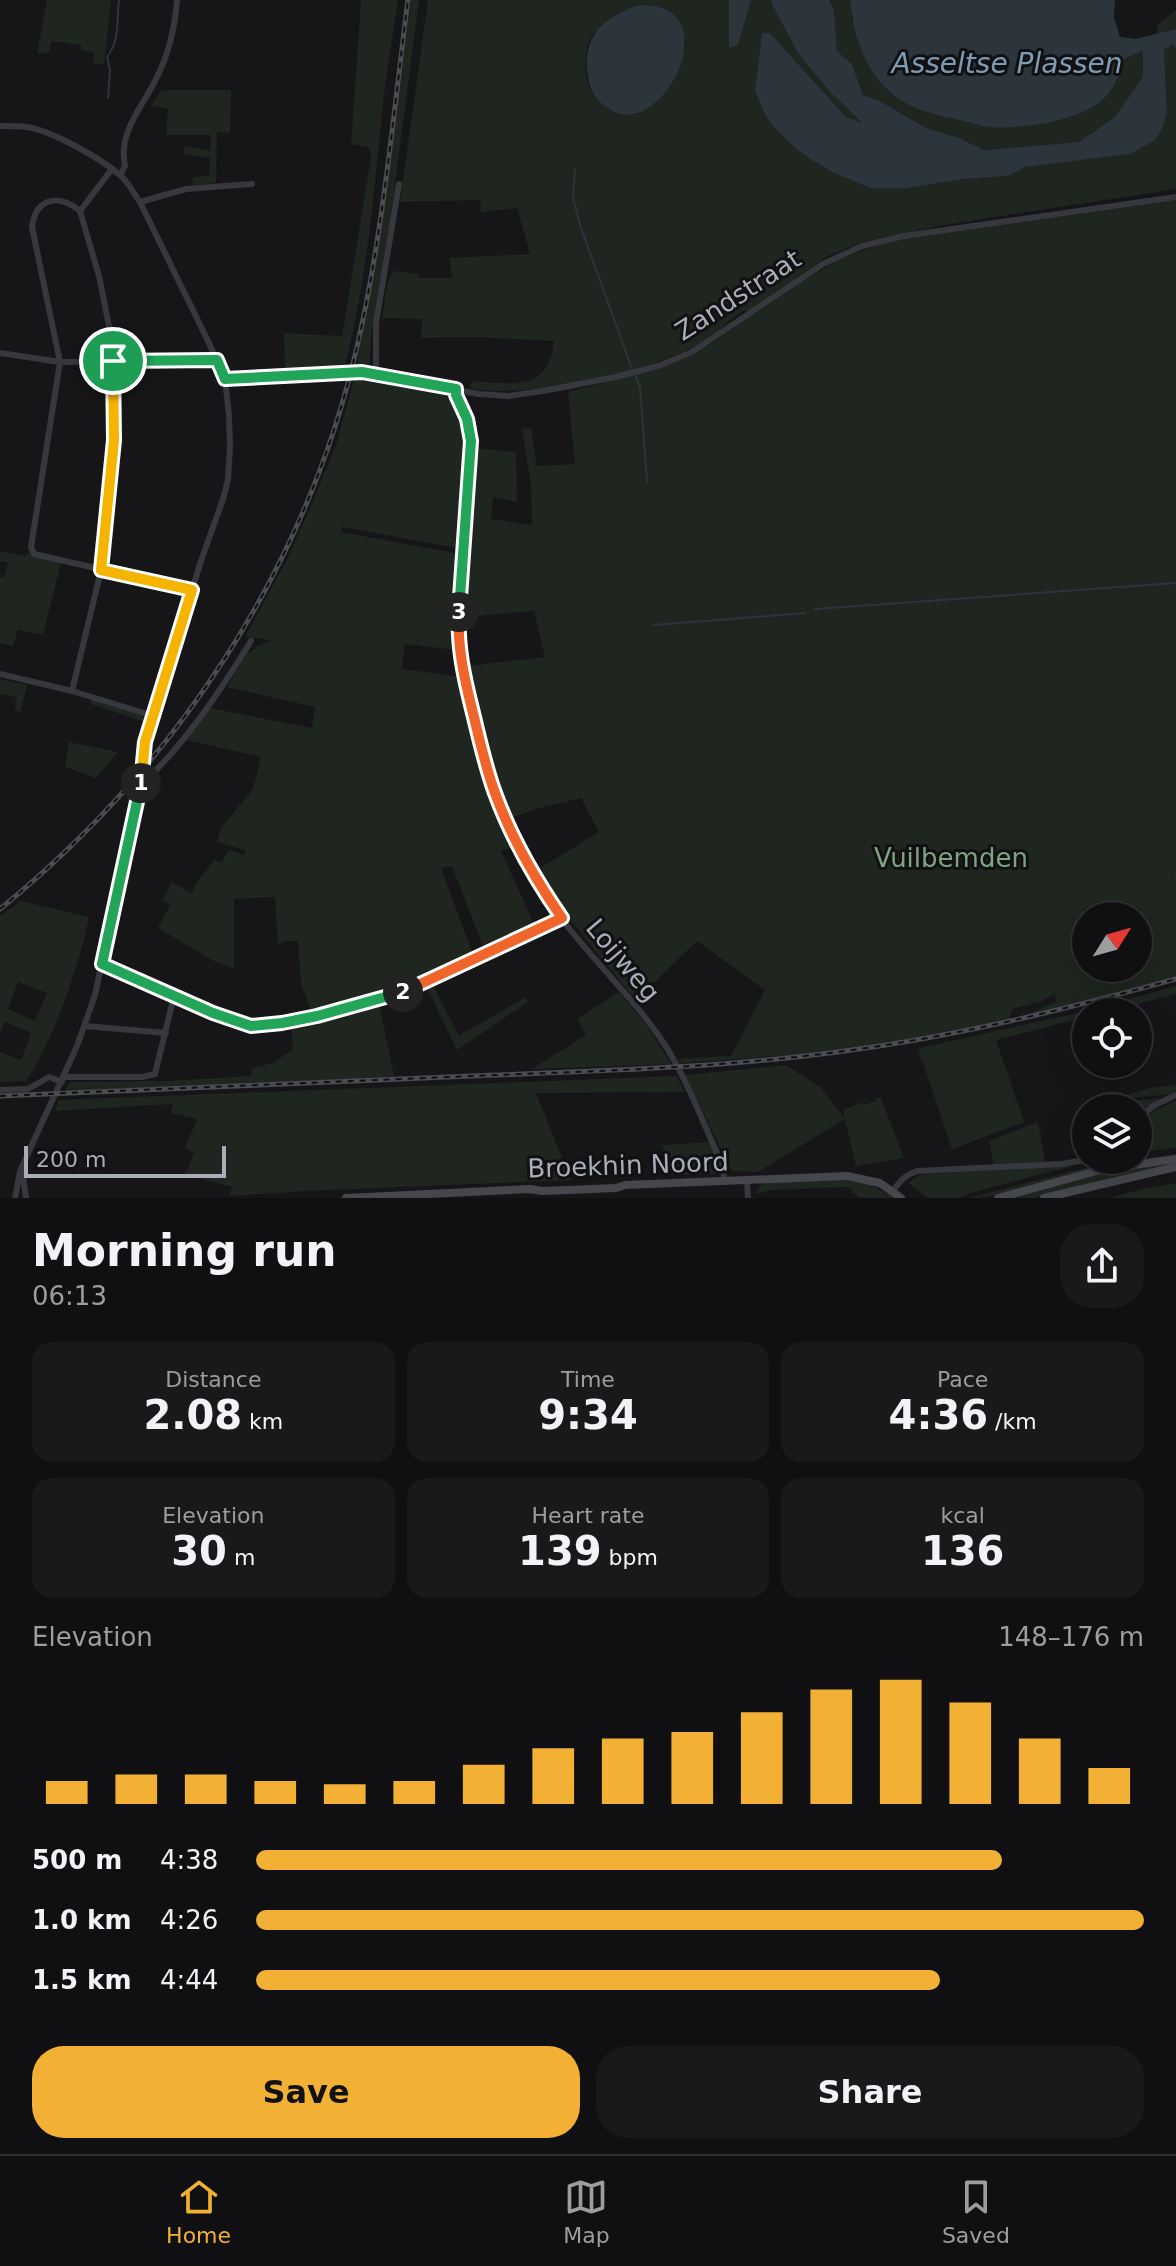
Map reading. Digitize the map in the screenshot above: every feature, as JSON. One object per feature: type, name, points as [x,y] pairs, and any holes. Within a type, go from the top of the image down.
[{"type":"street","points":[[120,175],[125,166],[123,158],[128,128],[157,79],[166,54],[177,0]]},
{"type":"street","points":[[0,126],[37,129],[66,142],[120,175],[140,202],[217,360],[225,379],[229,416],[228,480],[145,742],[140,786],[102,964],[85,1026],[28,1151],[15,1198]]},
{"type":"street","points":[[80,211],[111,170]]},
{"type":"street","points":[[140,202],[186,189],[252,184]]},
{"type":"street","points":[[376,374],[376,323],[399,184]]},
{"type":"street","name":"Zandstraat","points":[[225,379],[336,372],[376,374],[479,394],[517,395],[616,377],[658,366],[692,352],[823,264],[862,246],[1176,197]]},
{"type":"street","points":[[72,691],[101,570],[114,440],[113,361],[103,293],[80,211],[63,200],[52,200],[42,205],[33,216],[32,227],[60,362],[31,547],[34,554],[101,570],[192,590]]},
{"type":"street","points":[[0,353],[60,362],[217,360]]},
{"type":"street","name":"Loijweg","points":[[456,389],[471,441],[458,634],[462,665],[495,792],[521,851],[545,893],[664,1043],[723,1166],[724,1180]]},
{"type":"street","points":[[140,786],[190,732],[226,683],[251,641]]},
{"type":"street","points":[[0,674],[72,691],[154,716]]},
{"type":"street","points":[[102,964],[213,1013],[251,1026],[282,1023],[395,996],[562,918]]},
{"type":"street","points":[[0,1090],[28,1089],[49,1077],[63,1080],[153,1076],[157,1072],[174,996]]},
{"type":"street","points":[[85,1026],[166,1033]]},
{"type":"street","points":[[1152,1107],[1176,1095]]},
{"type":"street","points":[[26,1198],[23,1177],[28,1151]]},
{"type":"street","points":[[998,1198],[1090,1172],[1176,1159]]},
{"type":"street","points":[[893,1191],[902,1179],[917,1171],[1072,1162]]},
{"type":"street","points":[[1044,1198],[1176,1167]]},
{"type":"street","name":"Broekhin Noord","points":[[349,1198],[847,1176],[880,1183],[901,1198]]},
{"type":"street","points":[[747,1180],[748,1198]]},
{"type":"green space","points":[[47,0],[111,0],[104,65],[93,63],[94,52],[81,50],[81,45],[52,41],[49,52],[37,54]]},
{"type":"green space","points":[[361,0],[398,0],[359,303],[344,369],[285,371],[284,333],[342,336],[371,157],[369,147],[351,144]]},
{"type":"green space","points":[[411,0],[419,0],[392,207],[371,337],[369,372],[356,369],[377,255]]},
{"type":"green space","points":[[428,0],[729,0],[730,48],[738,45],[751,0],[772,0],[831,93],[864,125],[846,117],[770,33],[762,34],[755,89],[760,100],[796,149],[834,173],[870,188],[907,188],[1007,176],[1024,167],[1130,154],[1154,141],[1167,112],[1164,49],[1173,43],[1176,50],[1176,189],[938,226],[863,242],[828,256],[746,313],[745,310],[738,314],[695,346],[646,366],[585,381],[524,390],[472,389],[472,381],[514,383],[536,377],[550,358],[554,341],[421,338],[422,319],[382,318],[387,286],[393,271],[418,274],[419,278],[452,278],[449,258],[530,254],[517,208],[481,212],[480,200],[400,202]],"holes":[[[639,5],[665,11],[678,22],[686,48],[612,112],[594,95],[588,82],[585,67],[588,45],[595,33],[605,25]]]},
{"type":"green space","points":[[829,0],[850,0],[852,22],[1124,59],[1143,49],[1144,77],[1115,117],[1079,142],[984,150],[926,128],[878,100],[863,95],[852,64],[837,51],[834,10]]},
{"type":"green space","points":[[1176,10],[1176,29],[1157,34],[1157,25]]},
{"type":"green space","points":[[162,90],[231,90],[230,133],[217,132],[216,183],[193,185],[192,177],[209,176],[210,158],[184,154],[184,146],[210,151],[211,135],[166,135],[168,109],[151,105]]},
{"type":"green space","name":"Vuilbemden","points":[[1176,200],[1176,980],[1107,998],[1072,998],[1072,1006],[1011,1021],[1056,1002],[1055,993],[1040,1002],[1012,1009],[1009,1022],[904,1042],[819,1053],[681,1063],[678,1059],[731,1056],[765,990],[697,941],[636,1000],[571,920],[537,870],[599,832],[581,798],[511,818],[488,755],[468,666],[545,657],[534,611],[463,617],[474,448],[516,452],[517,502],[493,497],[491,519],[532,525],[531,485],[522,429],[531,428],[537,466],[575,464],[568,392],[648,372],[696,354],[800,283],[840,259],[904,239]]},
{"type":"green space","points":[[355,376],[374,376],[449,391],[459,406],[468,464],[461,544],[457,548],[343,527],[341,532],[460,554],[455,624],[457,650],[405,644],[402,669],[463,677],[486,771],[518,846],[501,851],[536,928],[485,952],[452,866],[441,868],[474,957],[401,986],[311,1011],[301,983],[298,941],[278,944],[275,897],[234,899],[234,969],[212,960],[158,928],[170,905],[162,900],[172,882],[191,893],[215,860],[221,863],[230,850],[244,855],[245,850],[217,842],[221,828],[253,789],[261,757],[186,740],[210,708],[312,728],[315,707],[227,687],[247,653],[271,641],[246,635],[289,556],[310,508],[336,445]]},
{"type":"green space","points":[[0,551],[62,560],[43,635],[18,630],[13,646],[0,643],[0,577],[4,577],[8,563],[0,561]]},
{"type":"green space","points":[[0,679],[27,685],[20,712],[15,710],[16,697],[0,694]]},
{"type":"green space","points":[[90,699],[143,715],[145,722],[91,704]]},
{"type":"green space","points":[[69,742],[118,752],[96,778],[65,767]]},
{"type":"green space","points":[[21,901],[89,917],[64,1002],[46,1046],[26,1081],[0,1082],[0,1052],[21,1060],[31,1033],[5,1022],[0,1034],[0,916]],"holes":[[[18,982],[47,993],[35,1021],[8,1009]]]},
{"type":"green space","points":[[431,981],[459,1036],[524,998],[528,1002],[457,1050],[425,984]]},
{"type":"green space","points":[[1176,986],[1176,994],[1152,1000],[1132,998]]},
{"type":"green space","points":[[619,992],[647,1026],[671,1064],[532,1069],[586,1035],[577,1019]]},
{"type":"green space","points":[[379,1004],[394,1076],[65,1092],[70,1082],[251,1076],[252,1068],[273,1063],[293,1049],[291,1024]]},
{"type":"green space","points":[[1072,1014],[1072,1021],[996,1040],[1024,1122],[952,1149],[919,1048]]},
{"type":"green space","points":[[786,1065],[820,1087],[844,1117],[844,1110],[881,1098],[904,1158],[856,1166],[845,1119],[758,1172],[732,1171],[685,1075]]},
{"type":"green space","points":[[677,1076],[685,1092],[536,1093],[571,1180],[229,1196],[232,1187],[185,1174],[194,1153],[185,1148],[197,1119],[171,1113],[173,1104],[55,1111],[59,1100]]},
{"type":"green space","points":[[1176,1085],[1176,1093],[1152,1096],[1130,1094]]},
{"type":"green space","points":[[1176,1101],[1176,1148],[1152,1151],[1152,1113]]},
{"type":"green space","points":[[1038,1122],[1045,1162],[994,1165],[989,1141]]},
{"type":"green space","points":[[709,1142],[720,1166],[718,1174],[671,1175],[662,1145]]},
{"type":"green space","points":[[1176,1154],[1176,1157],[1152,1162],[1152,1157]]},
{"type":"green space","points":[[1176,1162],[1152,1170],[1152,1165]]},
{"type":"green space","points":[[1072,1166],[960,1198],[928,1198],[908,1183],[919,1175]]},
{"type":"green space","points":[[1072,1171],[1072,1174],[1094,1174],[979,1198],[969,1198]]},
{"type":"green space","points":[[1091,1174],[1134,1174],[1034,1198],[1006,1198]]},
{"type":"green space","points":[[834,1179],[872,1185],[894,1198],[860,1198],[847,1187],[771,1190],[755,1194],[761,1184],[766,1183]]},
{"type":"green space","points":[[1176,1183],[1176,1198],[1109,1198],[1142,1189]]},
{"type":"water","points":[[729,0],[751,0],[738,45],[729,48]]},
{"type":"water","name":"Asseltse Plassen","points":[[772,0],[829,0],[834,10],[837,51],[852,64],[863,95],[878,100],[926,128],[984,150],[1079,142],[1115,117],[1143,77],[1143,50],[1124,59],[1109,92],[1091,108],[1048,123],[986,127],[923,111],[887,89],[872,70],[861,48],[850,0],[1115,0],[1114,17],[1120,37],[1135,39],[1176,29],[1176,50],[1173,44],[1164,50],[1167,112],[1162,129],[1154,141],[1130,154],[1025,167],[1008,176],[907,188],[870,188],[834,173],[796,149],[764,112],[755,90],[762,33],[770,33],[846,117],[862,123],[831,93],[798,53]]},
{"type":"water","points":[[639,5],[667,10],[682,26],[685,47],[678,71],[665,92],[647,108],[627,115],[606,107],[594,94],[588,77],[588,50],[597,30],[615,16]]},
{"type":"waterway","points":[[108,98],[110,70],[107,57],[116,36],[119,0]]},
{"type":"waterway","points":[[575,169],[573,198],[581,228],[632,369]]},
{"type":"waterway","points":[[635,375],[640,387],[647,482]]},
{"type":"waterway","points":[[815,609],[1176,583]]},
{"type":"waterway","points":[[654,625],[805,613]]},
{"type":"railway","points":[[0,909],[64,853],[123,792],[177,727],[225,658],[268,585],[304,508],[334,429],[366,304],[387,175],[408,0]]},
{"type":"railway","points":[[0,1096],[612,1070],[798,1057],[971,1030],[1176,979]]},
{"type":"route","points":[[217,360],[225,379],[362,372],[456,389],[471,441],[458,634],[462,665],[495,792],[521,851],[562,918],[395,996],[317,1016],[264,1025],[251,1026],[213,1013],[102,964],[142,778],[145,742],[192,590],[101,570],[114,440],[113,361],[217,360]]}]
